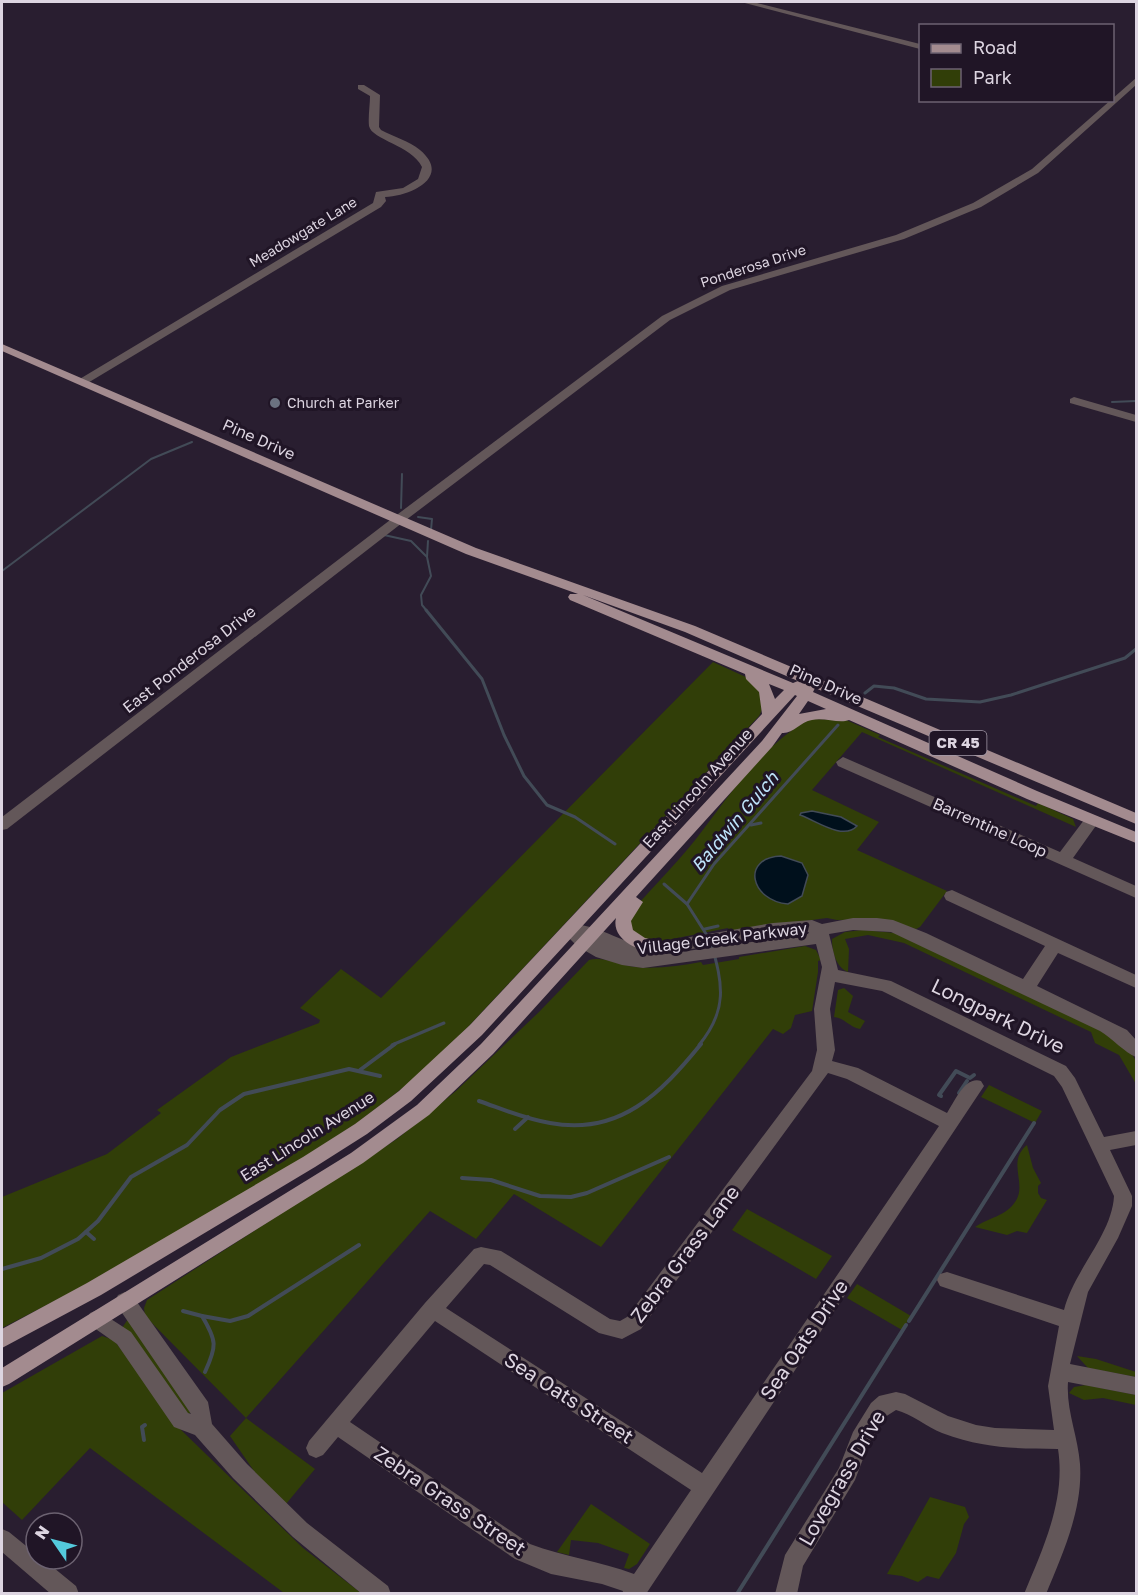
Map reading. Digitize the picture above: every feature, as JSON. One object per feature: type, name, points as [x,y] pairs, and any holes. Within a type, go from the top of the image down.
[{"type":"main road","name":"Pine Drive","points":[[2,347],[502,564],[517,573],[800,692],[924,748],[1137,838]]},
{"type":"main road","name":"Pine Drive","points":[[502,564],[521,568],[690,629],[1137,819]]},
{"type":"main road","points":[[703,653],[760,682],[768,698],[769,715]]},
{"type":"main road","name":"East Lincoln Avenue","points":[[2,1378],[357,1158],[414,1117],[474,1062],[767,744],[800,692],[811,680]]},
{"type":"main road","name":"East Lincoln Avenue","points":[[2,1339],[309,1162],[374,1120],[423,1081],[452,1054],[769,715],[800,692]]},
{"type":"main road","points":[[767,744],[796,719],[829,714],[844,717],[909,745],[924,748]]},
{"type":"main road","points":[[661,860],[663,872],[625,913],[622,922],[623,930],[632,939],[643,944],[663,947]]},
{"type":"street","points":[[745,2],[919,46]]},
{"type":"street","name":"Ponderosa Drive","points":[[1115,97],[1137,81]]},
{"type":"street","name":"Meadowgate Lane","points":[[82,382],[377,205],[381,201],[380,194],[398,195],[423,180],[426,169],[423,159],[414,151],[378,132],[374,127],[375,95],[361,87]]},
{"type":"street","name":"Ponderosa Drive","points":[[398,520],[659,322],[682,308],[737,284],[900,237],[977,206],[1035,171],[1110,102]]},
{"type":"street","points":[[1074,401],[1137,418]]},
{"type":"street","name":"East Ponderosa Drive","points":[[2,825],[398,520]]},
{"type":"street","name":"Barrentine Loop","points":[[843,762],[1137,892]]},
{"type":"street","points":[[1063,860],[1092,820]]},
{"type":"street","points":[[952,896],[1137,982]]},
{"type":"street","name":"Village Creek Parkway","points":[[569,930],[588,939],[614,957],[638,962],[659,962],[697,949],[734,943],[813,939],[820,930],[861,923],[893,926],[916,934],[1110,1028],[1137,1050]]},
{"type":"street","name":"Zebra Grass Lane","points":[[316,1448],[481,1255],[488,1254],[606,1327],[615,1330],[629,1327],[814,1083],[823,1065],[827,1040],[822,1009],[829,975],[829,961],[820,930]]},
{"type":"street","name":"Village Creek Parkway","points":[[588,939],[635,951],[663,947],[697,949]]},
{"type":"street","points":[[1027,987],[1055,944]]},
{"type":"street","name":"Longpark Drive","points":[[829,975],[885,985],[1060,1071],[1070,1083],[1122,1193],[1124,1206],[1080,1286],[1060,1371],[1058,1397],[1070,1465],[1057,1541],[1035,1593]]},
{"type":"street","points":[[823,1065],[852,1073],[950,1123]]},
{"type":"street","name":"Sea Oats Drive","points":[[635,1590],[975,1086]]},
{"type":"street","points":[[1098,1145],[1137,1138]]},
{"type":"street","points":[[947,1280],[1071,1321]]},
{"type":"street","points":[[126,1301],[201,1409],[202,1428]]},
{"type":"street","name":"Sea Oats Street","points":[[432,1310],[705,1487]]},
{"type":"street","points":[[98,1319],[124,1338],[181,1420],[202,1428],[240,1472],[300,1530],[380,1593]]},
{"type":"street","points":[[1060,1371],[1137,1386]]},
{"type":"street","name":"Lovegrass Drive","points":[[786,1593],[793,1562],[848,1473],[860,1439],[883,1405],[893,1401],[902,1402],[942,1423],[981,1436],[1065,1440]]},
{"type":"street","name":"Zebra Grass Street","points":[[336,1424],[522,1552],[551,1563],[602,1573],[635,1590]]},
{"type":"street","points":[[2,1539],[68,1593]]},
{"type":"green space","points":[[713,662],[748,678],[759,687],[762,710],[759,716],[467,1028],[409,1083],[357,1123],[292,1165],[72,1292],[2,1328],[2,1197],[107,1154],[161,1113],[157,1110],[231,1057],[319,1023],[320,1020],[300,1008],[341,969],[381,998]]},
{"type":"green space","points":[[810,719],[846,720],[880,735],[878,737],[1036,806],[1038,803],[1073,819],[1076,827],[862,732],[812,790],[879,822],[857,850],[947,891],[920,927],[916,929],[880,919],[837,920],[827,918],[729,931],[728,928],[657,942],[640,938],[629,927],[631,912],[688,848],[747,773],[777,743]]},
{"type":"green space","points":[[863,930],[895,933],[1103,1031],[1132,1054],[1136,1061],[1136,1084],[1119,1055],[1095,1043],[1091,1032],[904,943],[868,935],[845,939],[849,949],[848,972],[844,970],[836,958],[832,939],[845,932]]},
{"type":"green space","points":[[805,946],[816,950],[821,960],[818,961],[812,1011],[795,1015],[791,1028],[783,1034],[773,1029],[601,1247],[514,1194],[476,1239],[430,1211],[246,1418],[145,1316],[144,1308],[147,1300],[397,1139],[456,1091],[539,1012],[589,960],[606,960],[635,967],[660,967],[701,962],[703,965]]},
{"type":"green space","points":[[844,988],[853,996],[848,1012],[865,1021],[860,1029],[834,1017],[838,990]]},
{"type":"green space","points":[[989,1085],[1042,1111],[1035,1123],[981,1097]]},
{"type":"green space","points":[[1027,1145],[1033,1168],[1041,1183],[1038,1186],[1038,1193],[1041,1198],[1047,1200],[1027,1233],[1017,1231],[1007,1235],[975,1227],[1002,1214],[1015,1202],[1019,1188],[1018,1159]]},
{"type":"green space","points":[[747,1209],[832,1256],[816,1279],[732,1230]]},
{"type":"green space","points":[[857,1284],[911,1316],[902,1330],[847,1298]]},
{"type":"green space","points":[[128,1319],[191,1413],[187,1414],[122,1328]]},
{"type":"green space","points":[[102,1336],[114,1340],[179,1428],[303,1548],[361,1593],[284,1593],[90,1448],[30,1511],[24,1511],[22,1520],[2,1502],[2,1393]]},
{"type":"green space","points":[[1077,1356],[1096,1359],[1136,1372],[1136,1377],[1088,1368]]},
{"type":"green space","points":[[1086,1385],[1136,1395],[1136,1405],[1103,1398],[1084,1400],[1069,1393],[1074,1387]]},
{"type":"green space","points":[[246,1418],[315,1469],[286,1504],[256,1474],[230,1436]]},
{"type":"green space","points":[[930,1497],[965,1507],[969,1517],[964,1524],[956,1553],[939,1579],[927,1576],[918,1582],[902,1576],[887,1574]]},
{"type":"green space","points":[[591,1504],[650,1544],[637,1564],[629,1569],[624,1568],[629,1554],[598,1543],[571,1540],[569,1555],[557,1552]]},
{"type":"water","points":[[812,811],[841,817],[857,826],[851,830],[837,830],[800,815]]},
{"type":"water","points":[[781,856],[802,863],[808,875],[802,896],[788,904],[766,896],[755,880],[755,871],[760,864],[768,859]]},
{"type":"waterway","points":[[1112,402],[1136,401]]},
{"type":"waterway","points":[[2,571],[151,459],[192,442]]},
{"type":"waterway","points":[[401,508],[402,474]]},
{"type":"waterway","points":[[418,517],[432,519],[431,530]]},
{"type":"waterway","points":[[384,535],[411,541],[426,556]]},
{"type":"waterway","points":[[427,611],[422,605],[421,595],[431,576],[427,557],[428,541]]},
{"type":"waterway","points":[[426,610],[482,679],[504,735],[524,776],[547,805],[575,817],[615,844]]},
{"type":"waterway","name":"Baldwin Gulch","points":[[865,693],[874,686],[894,688],[926,699],[980,702],[1011,695],[1125,658],[1136,649]]},
{"type":"waterway","name":"Baldwin Gulch","points":[[687,904],[714,864],[838,725]]},
{"type":"waterway","points":[[751,825],[761,823]]},
{"type":"waterway","points":[[664,884],[687,904]]},
{"type":"waterway","name":"Baldwin Gulch","points":[[687,904],[708,937]]},
{"type":"waterway","points":[[705,929],[718,926]]},
{"type":"waterway","name":"Baldwin Gulch","points":[[699,1045],[715,1020],[719,1008],[720,984],[711,943]]},
{"type":"waterway","points":[[392,1045],[444,1023]]},
{"type":"waterway","points":[[360,1070],[395,1044]]},
{"type":"waterway","name":"Baldwin Gulch","points":[[528,1117],[550,1123],[575,1125],[598,1123],[618,1117],[637,1107],[654,1094],[701,1044]]},
{"type":"waterway","name":"Baldwin Gulch","points":[[2,1269],[41,1258],[78,1239],[98,1221],[131,1177],[187,1145],[220,1110],[244,1094],[349,1069],[380,1076]]},
{"type":"waterway","points":[[941,1096],[939,1095],[956,1071],[970,1078],[974,1075]]},
{"type":"waterway","points":[[959,1093],[967,1081]]},
{"type":"waterway","name":"Baldwin Gulch","points":[[479,1101],[528,1117]]},
{"type":"waterway","points":[[515,1129],[528,1117]]},
{"type":"waterway","points":[[909,1321],[1034,1123]]},
{"type":"waterway","points":[[462,1178],[491,1180],[540,1196],[571,1197],[587,1193],[669,1157]]},
{"type":"waterway","points":[[86,1232],[94,1239]]},
{"type":"waterway","points":[[202,1316],[230,1321],[248,1316],[359,1245]]},
{"type":"waterway","points":[[183,1311],[202,1316]]},
{"type":"waterway","points":[[202,1316],[214,1344],[205,1372]]},
{"type":"waterway","points":[[737,1594],[906,1325]]},
{"type":"waterway","points":[[144,1440],[142,1427],[145,1425]]},
{"type":"place","name":"Church at Parker","points":[[275,403]]}]
